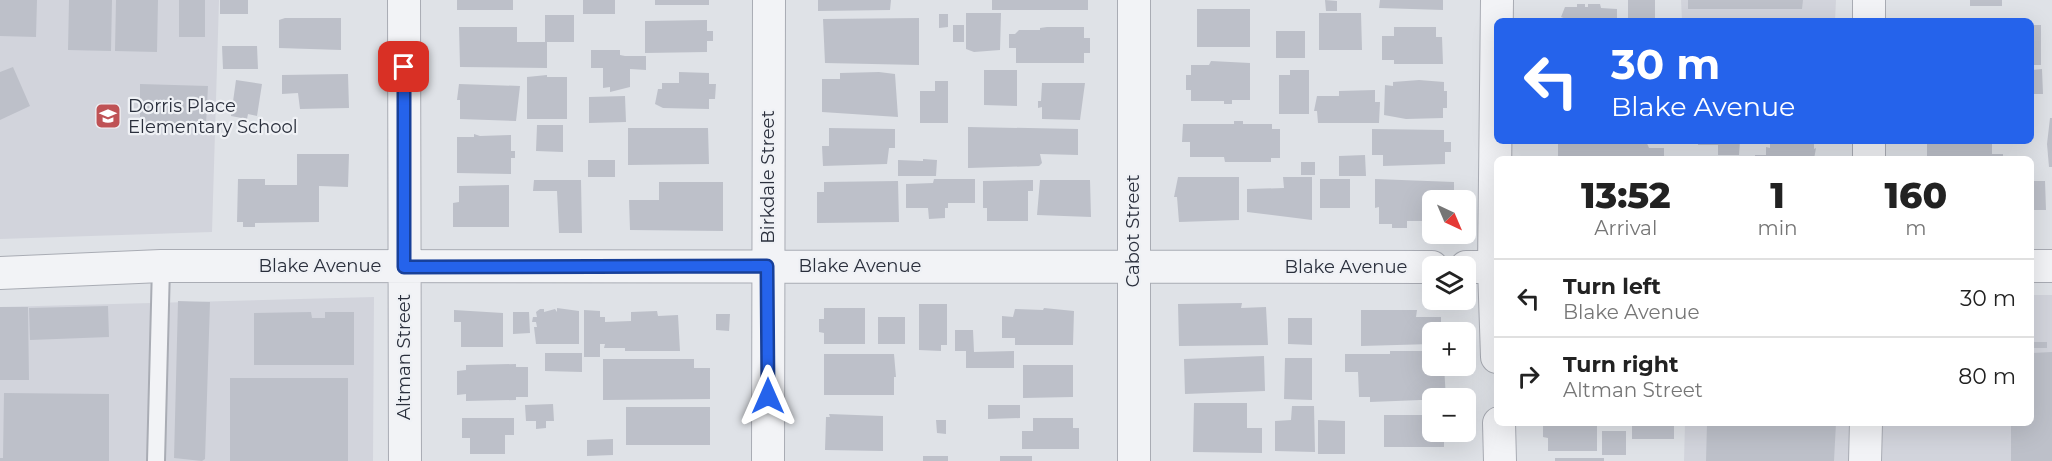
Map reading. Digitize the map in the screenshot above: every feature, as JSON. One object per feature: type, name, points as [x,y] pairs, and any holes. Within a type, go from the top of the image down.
[{"type":"street","name":"Altman Street","points":[[404,0],[405,461]]},
{"type":"street","name":"Birkdale Street","points":[[768,461],[769,0]]},
{"type":"street","name":"Cabot Street","points":[[1134,0],[1134,461]]},
{"type":"street","points":[[1496,18],[1497,0]]},
{"type":"street","points":[[1869,0],[1869,18]]},
{"type":"street","points":[[1494,73],[1486,267],[1494,332]]},
{"type":"street","name":"Blake Avenue","points":[[0,273],[161,266],[1422,267]]},
{"type":"street","points":[[2034,266],[2052,266]]},
{"type":"street","points":[[1499,426],[1500,461]]},
{"type":"street","points":[[1865,461],[1866,426]]},
{"type":"lane","points":[[156,461],[161,266]]},
{"type":"shaded area","name":"Dorris Place Elementary School","points":[[0,0],[219,0],[212,232],[0,239]]},
{"type":"shaded area","points":[[1681,0],[1836,0],[1835,18],[1682,18]]},
{"type":"shaded area","points":[[2034,295],[2052,295],[2052,461],[1684,461],[1685,426],[2034,426]]},
{"type":"shaded area","points":[[374,297],[373,461],[0,461],[0,307]]},
{"type":"building","points":[[0,0],[37,0],[36,37],[0,36]]},
{"type":"building","points":[[69,0],[112,0],[111,51],[68,50]]},
{"type":"building","points":[[116,0],[158,0],[157,52],[115,51]]},
{"type":"building","points":[[179,0],[205,0],[205,37],[179,37]]},
{"type":"building","points":[[220,0],[248,0],[248,14],[220,14]]},
{"type":"building","points":[[457,0],[513,0],[513,10],[457,10]]},
{"type":"building","points":[[583,0],[615,0],[615,14],[583,14]]},
{"type":"building","points":[[655,0],[709,0],[709,5],[655,5]]},
{"type":"building","points":[[818,0],[891,0],[890,10],[818,11]]},
{"type":"building","points":[[992,0],[1088,0],[1088,10],[992,10]]},
{"type":"building","points":[[1325,0],[1337,1],[1337,11],[1326,11]]},
{"type":"building","points":[[1380,0],[1443,0],[1443,10],[1379,8]]},
{"type":"building","points":[[1628,0],[1655,0],[1655,18],[1628,18]]},
{"type":"building","points":[[1688,0],[1803,0],[1802,9],[1688,9]]},
{"type":"building","points":[[1970,0],[2002,0],[2002,6],[1970,6]]},
{"type":"building","points":[[1577,4],[1585,4],[1585,7],[1588,7],[1588,4],[1600,4],[1601,8],[1617,9],[1617,18],[1561,17],[1565,7],[1577,7]]},
{"type":"building","points":[[1197,9],[1250,9],[1250,47],[1197,47]]},
{"type":"building","points":[[966,13],[1001,13],[1000,50],[974,52],[966,49]]},
{"type":"building","points":[[1319,13],[1361,13],[1362,50],[1319,50]]},
{"type":"building","points":[[939,14],[948,14],[948,27],[939,28]]},
{"type":"building","points":[[545,15],[574,15],[574,42],[547,42],[547,68],[460,67],[459,27],[517,27],[517,42],[545,42]]},
{"type":"building","points":[[285,18],[341,18],[341,50],[279,48],[279,20]]},
{"type":"building","points":[[919,18],[919,65],[825,63],[823,19]]},
{"type":"building","points":[[707,20],[707,31],[713,31],[713,41],[707,41],[707,52],[645,53],[645,21]]},
{"type":"building","points":[[953,25],[964,25],[964,42],[953,42]]},
{"type":"building","points":[[2034,25],[2041,25],[2041,65],[2034,65]]},
{"type":"building","points":[[1084,27],[1084,38],[1090,38],[1090,53],[1084,53],[1084,63],[1016,63],[1016,48],[1009,48],[1009,34],[1015,34],[1019,30],[1040,30],[1040,28]]},
{"type":"building","points":[[1394,27],[1436,27],[1436,37],[1442,37],[1443,64],[1394,64],[1394,60],[1382,60],[1382,36],[1394,36]]},
{"type":"building","points":[[1276,31],[1305,31],[1305,58],[1276,58]]},
{"type":"building","points":[[222,46],[257,46],[258,69],[223,69]]},
{"type":"building","points":[[591,50],[620,50],[620,55],[646,56],[646,70],[630,69],[630,87],[610,92],[610,87],[603,88],[603,68],[591,68]]},
{"type":"building","points":[[1211,61],[1250,63],[1250,100],[1232,100],[1232,104],[1224,104],[1224,101],[1191,101],[1191,90],[1186,90],[1186,75],[1191,75],[1191,65],[1209,65]]},
{"type":"building","points":[[13,67],[30,106],[0,120],[0,72]]},
{"type":"building","points":[[2042,69],[2043,94],[2034,94],[2034,70]]},
{"type":"building","points":[[984,70],[1017,70],[1017,106],[984,105]]},
{"type":"building","points":[[1290,70],[1309,70],[1309,114],[1279,114],[1279,75],[1290,75]]},
{"type":"building","points":[[679,72],[709,73],[709,84],[716,84],[715,99],[709,99],[709,109],[663,108],[655,104],[658,89],[662,89],[662,83],[679,83]]},
{"type":"building","points":[[840,73],[895,74],[898,117],[822,112],[822,79],[840,79]]},
{"type":"building","points":[[348,74],[349,108],[300,109],[298,93],[282,94],[282,75]]},
{"type":"building","points":[[547,75],[547,77],[567,77],[567,119],[527,119],[527,77]]},
{"type":"building","points":[[236,80],[262,84],[257,116],[248,114],[247,119],[231,116]]},
{"type":"building","points":[[1419,80],[1444,82],[1444,91],[1447,91],[1447,108],[1443,108],[1443,118],[1406,119],[1384,115],[1385,85],[1393,86],[1393,82]]},
{"type":"building","points":[[935,81],[948,81],[948,123],[920,123],[920,91],[935,91]]},
{"type":"building","points":[[1042,83],[1085,83],[1080,120],[1042,119],[1042,107],[1038,108],[1038,101],[1041,101]]},
{"type":"building","points":[[140,84],[208,86],[206,124],[140,123]]},
{"type":"building","points":[[459,84],[520,86],[516,121],[460,119],[460,100],[457,100]]},
{"type":"building","points":[[1375,90],[1375,102],[1380,102],[1379,123],[1318,123],[1317,111],[1314,111],[1317,96],[1339,96],[1339,91]]},
{"type":"building","points":[[625,96],[626,122],[589,123],[589,97]]},
{"type":"building","points":[[2050,118],[2052,118],[2052,167],[2049,167],[2047,144]]},
{"type":"building","points":[[1234,121],[1243,121],[1243,124],[1272,124],[1272,129],[1280,129],[1280,158],[1271,158],[1271,162],[1225,162],[1224,157],[1190,157],[1190,142],[1182,142],[1183,124],[1234,124]]},
{"type":"building","points":[[537,125],[563,125],[563,152],[536,151]]},
{"type":"building","points":[[968,127],[1078,129],[1078,155],[1040,154],[1042,163],[1039,166],[968,168]]},
{"type":"building","points":[[628,128],[708,128],[709,164],[628,165]]},
{"type":"building","points":[[829,128],[895,129],[895,148],[889,148],[887,164],[823,166],[822,146],[829,146]]},
{"type":"building","points":[[1372,129],[1444,130],[1444,142],[1451,142],[1451,152],[1445,152],[1445,164],[1383,166],[1383,155],[1372,155]]},
{"type":"building","points":[[474,134],[480,136],[511,135],[511,151],[515,151],[515,158],[511,158],[511,174],[457,173],[457,137],[474,137]]},
{"type":"building","points":[[1558,144],[1647,144],[1649,148],[1664,148],[1664,156],[1558,156]]},
{"type":"building","points":[[1740,144],[1739,155],[1718,155],[1718,145],[1698,145]]},
{"type":"building","points":[[1770,144],[1814,144],[1814,149],[1816,148],[1815,156],[1755,156],[1766,155],[1766,147],[1770,148]]},
{"type":"building","points":[[1927,144],[1992,144],[1992,154],[2003,154],[2003,156],[1927,156]]},
{"type":"building","points":[[297,154],[349,154],[348,187],[319,186],[319,222],[255,223],[255,227],[243,227],[243,222],[237,222],[238,179],[265,179],[265,185],[297,185]]},
{"type":"building","points":[[1365,155],[1366,176],[1339,176],[1339,156]]},
{"type":"building","points":[[923,159],[937,160],[936,176],[898,176],[898,160],[923,161]]},
{"type":"building","points":[[588,160],[615,160],[615,177],[588,177]]},
{"type":"building","points":[[1301,162],[1315,162],[1315,175],[1301,175]]},
{"type":"building","points":[[1178,177],[1239,177],[1239,220],[1179,222],[1177,197],[1174,197]]},
{"type":"building","points":[[1283,177],[1312,177],[1312,220],[1247,212],[1247,189],[1284,188]]},
{"type":"building","points":[[934,179],[975,179],[975,203],[948,203],[948,208],[945,208],[945,218],[929,219],[928,208],[906,208],[906,184],[933,183]]},
{"type":"building","points":[[1320,179],[1350,179],[1350,208],[1320,208]]},
{"type":"building","points":[[1375,179],[1454,182],[1454,190],[1422,190],[1422,221],[1407,221],[1407,228],[1392,228],[1392,224],[1379,224],[1379,207],[1375,208]]},
{"type":"building","points":[[534,180],[581,180],[582,233],[559,233],[557,191],[533,191]]},
{"type":"building","points":[[1033,180],[1033,191],[1028,191],[1028,221],[987,221],[987,208],[983,208],[983,181]]},
{"type":"building","points":[[1040,180],[1090,180],[1091,217],[1037,215]]},
{"type":"building","points":[[898,181],[899,222],[817,223],[817,192],[824,192],[824,182]]},
{"type":"building","points":[[2034,181],[2045,181],[2046,210],[2034,210]]},
{"type":"building","points":[[659,182],[723,182],[723,231],[630,230],[629,200],[659,200]]},
{"type":"building","points":[[509,185],[509,227],[453,227],[453,203],[459,202],[459,186]]},
{"type":"building","points":[[178,301],[210,302],[205,459],[202,461],[174,458]]},
{"type":"building","points":[[1242,303],[1241,308],[1266,307],[1268,345],[1179,346],[1178,304]]},
{"type":"building","points":[[919,304],[947,304],[947,345],[941,345],[941,351],[919,350]]},
{"type":"building","points":[[108,306],[109,337],[30,340],[29,308]]},
{"type":"building","points":[[0,307],[28,307],[29,380],[0,380]]},
{"type":"building","points":[[557,308],[579,311],[579,344],[536,344],[534,327],[537,327],[536,322],[532,322],[533,317],[537,317],[536,312],[540,309],[544,309],[544,312],[555,309],[557,312]]},
{"type":"building","points":[[824,308],[865,308],[865,344],[824,344],[824,333],[819,332],[819,319],[824,319]]},
{"type":"building","points":[[1044,308],[1074,311],[1073,345],[1015,345],[1015,338],[1002,338],[1002,316],[1013,317],[1015,309],[1043,310]]},
{"type":"building","points":[[454,310],[503,313],[503,347],[461,347],[461,322],[454,322]]},
{"type":"building","points":[[584,310],[600,311],[600,317],[605,317],[605,322],[631,321],[631,312],[657,311],[658,316],[678,315],[680,351],[625,351],[625,348],[604,348],[605,344],[600,344],[600,357],[584,357]]},
{"type":"building","points":[[1361,310],[1417,310],[1416,317],[1441,317],[1441,322],[1422,322],[1422,344],[1361,346]]},
{"type":"building","points":[[311,312],[312,318],[325,318],[325,312],[354,312],[354,365],[254,365],[254,313]]},
{"type":"building","points":[[513,312],[529,312],[530,333],[513,334]]},
{"type":"building","points":[[716,314],[730,314],[729,331],[716,330]]},
{"type":"building","points":[[878,317],[905,317],[905,344],[878,344]]},
{"type":"building","points":[[1288,318],[1312,318],[1312,345],[1288,344]]},
{"type":"building","points":[[955,330],[973,330],[974,352],[1014,351],[1014,368],[966,368],[966,351],[955,351]]},
{"type":"building","points":[[2034,342],[2047,342],[2047,348],[2034,348]]},
{"type":"building","points":[[1390,351],[1422,351],[1422,376],[1445,376],[1445,388],[1422,388],[1422,400],[1370,402],[1370,397],[1359,397],[1358,372],[1345,372],[1345,354],[1390,354]]},
{"type":"building","points":[[2052,352],[2052,461],[2011,461],[2011,426],[2034,426],[2034,353]]},
{"type":"building","points":[[545,353],[582,353],[582,372],[545,371]]},
{"type":"building","points":[[824,354],[894,354],[896,377],[894,377],[894,395],[824,395]]},
{"type":"building","points":[[1264,356],[1265,391],[1185,394],[1184,359]]},
{"type":"building","points":[[1285,358],[1312,358],[1312,400],[1284,399]]},
{"type":"building","points":[[603,359],[694,359],[694,368],[710,368],[710,399],[603,400]]},
{"type":"building","points":[[516,364],[516,367],[528,367],[528,397],[516,397],[516,400],[466,401],[466,394],[457,395],[457,371],[466,370],[466,365]]},
{"type":"building","points":[[1023,365],[1073,365],[1073,397],[1023,398]]},
{"type":"building","points":[[230,378],[348,378],[348,461],[230,461]]},
{"type":"building","points":[[4,393],[109,394],[109,461],[0,461],[0,458],[3,458]]},
{"type":"building","points":[[1194,403],[1247,403],[1247,428],[1262,428],[1262,453],[1193,452]]},
{"type":"building","points":[[553,404],[554,421],[546,421],[546,428],[536,429],[536,421],[526,421],[525,405]]},
{"type":"building","points":[[988,405],[1020,405],[1020,418],[988,419]]},
{"type":"building","points":[[1292,406],[1314,406],[1315,452],[1275,451],[1275,421],[1291,420]]},
{"type":"building","points":[[626,407],[710,407],[710,445],[626,445]]},
{"type":"building","points":[[829,414],[883,416],[883,451],[825,450],[826,417],[830,417]]},
{"type":"building","points":[[1384,415],[1422,415],[1422,442],[1444,442],[1444,447],[1384,447]]},
{"type":"building","points":[[462,418],[514,418],[514,435],[505,435],[505,454],[470,454],[470,438],[462,438]]},
{"type":"building","points":[[1033,418],[1073,418],[1073,428],[1079,428],[1079,449],[1022,449],[1022,431],[1033,431]]},
{"type":"building","points":[[936,420],[946,420],[946,434],[937,433]]},
{"type":"building","points":[[1318,420],[1345,421],[1345,454],[1318,454]]},
{"type":"building","points":[[1543,426],[1597,426],[1597,451],[1548,451],[1548,438],[1543,437]]},
{"type":"building","points":[[1632,426],[1674,426],[1674,439],[1632,439]]},
{"type":"building","points":[[1707,426],[1836,426],[1834,461],[1706,461]]},
{"type":"building","points":[[1602,431],[1626,431],[1626,455],[1602,455]]},
{"type":"building","points":[[613,439],[613,455],[587,456],[587,440]]},
{"type":"building","points":[[923,456],[948,456],[948,461],[923,461]]},
{"type":"building","points":[[1000,456],[1032,456],[1032,461],[1000,461]]},
{"type":"building","points":[[1555,458],[1604,458],[1604,461],[1555,461]]},
{"type":"place","name":"Dorris Place Elementary School","points":[[108,116]]},
{"type":"route","points":[[404,67],[404,267],[767,266],[768,396]]}]
